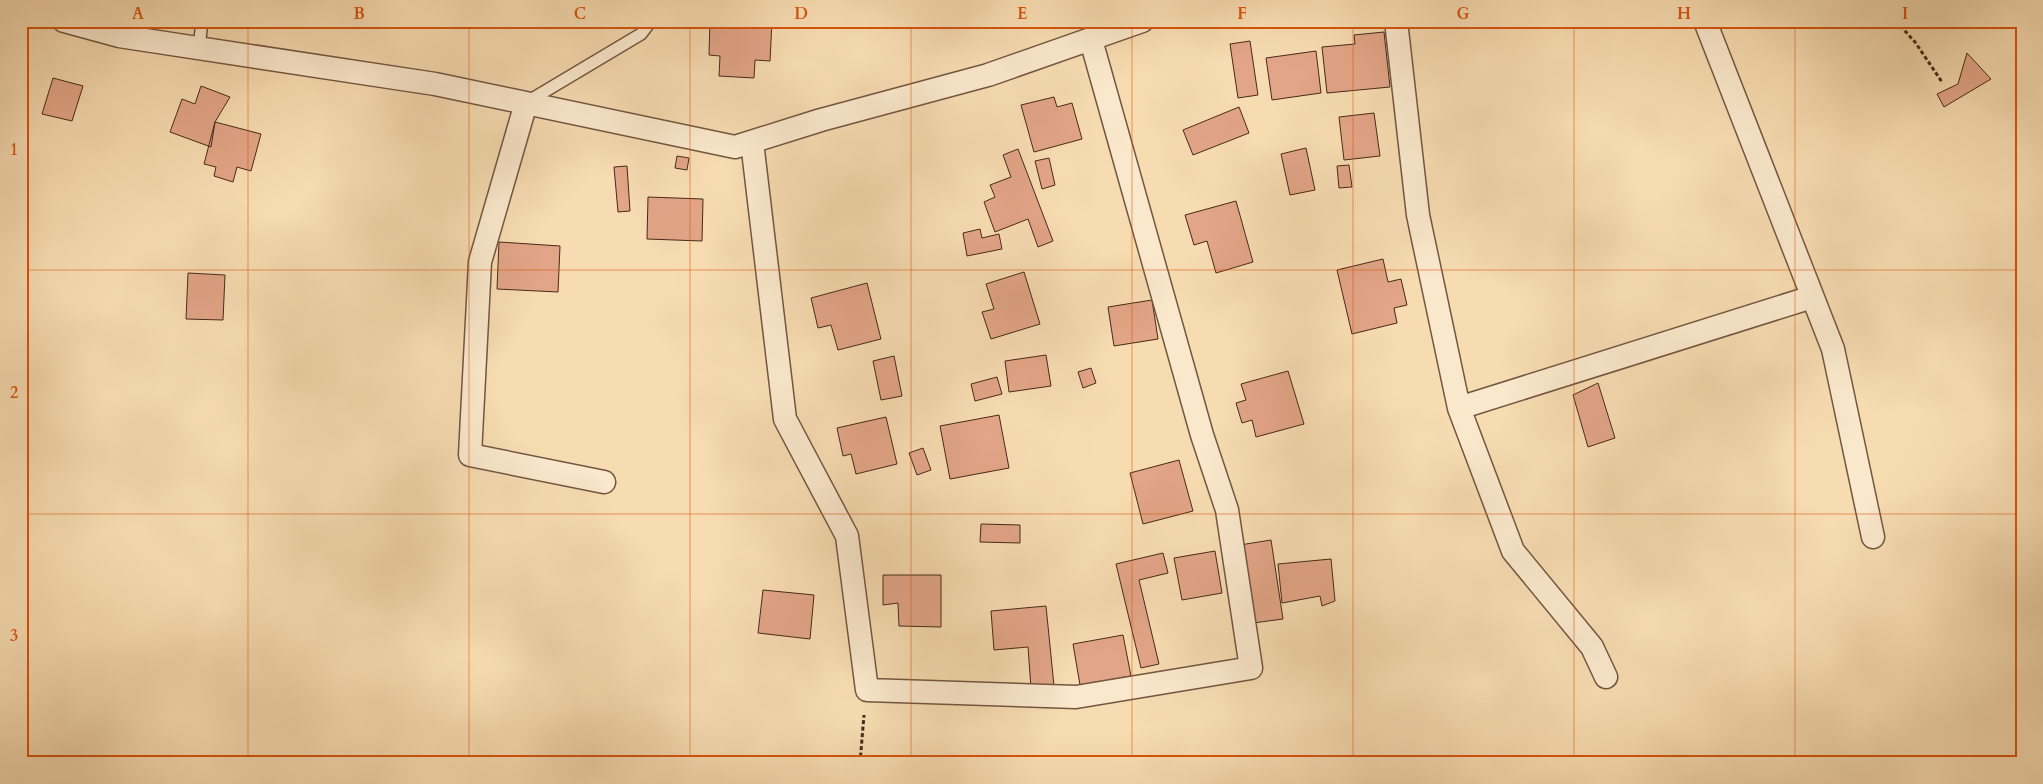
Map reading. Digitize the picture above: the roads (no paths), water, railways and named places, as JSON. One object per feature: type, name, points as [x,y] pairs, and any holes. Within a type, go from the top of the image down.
[{"type":"street","points":[[64,21],[119,36],[435,84],[735,147],[821,120],[988,75],[1142,21]]},
{"type":"street","points":[[1396,21],[1418,215],[1459,408],[1513,551],[1592,647],[1606,677]]},
{"type":"street","points":[[1705,21],[1833,350],[1873,537]]},
{"type":"street","points":[[752,142],[785,419],[847,536],[867,690],[1076,696],[1251,668],[1227,510],[1202,435],[1091,40]]},
{"type":"street","points":[[526,103],[480,262],[470,455],[604,482]]},
{"type":"street","points":[[1459,408],[1812,297]]},
{"type":"lane","points":[[199,48],[202,21]]},
{"type":"lane","points":[[526,103],[641,34],[651,21]]}]
